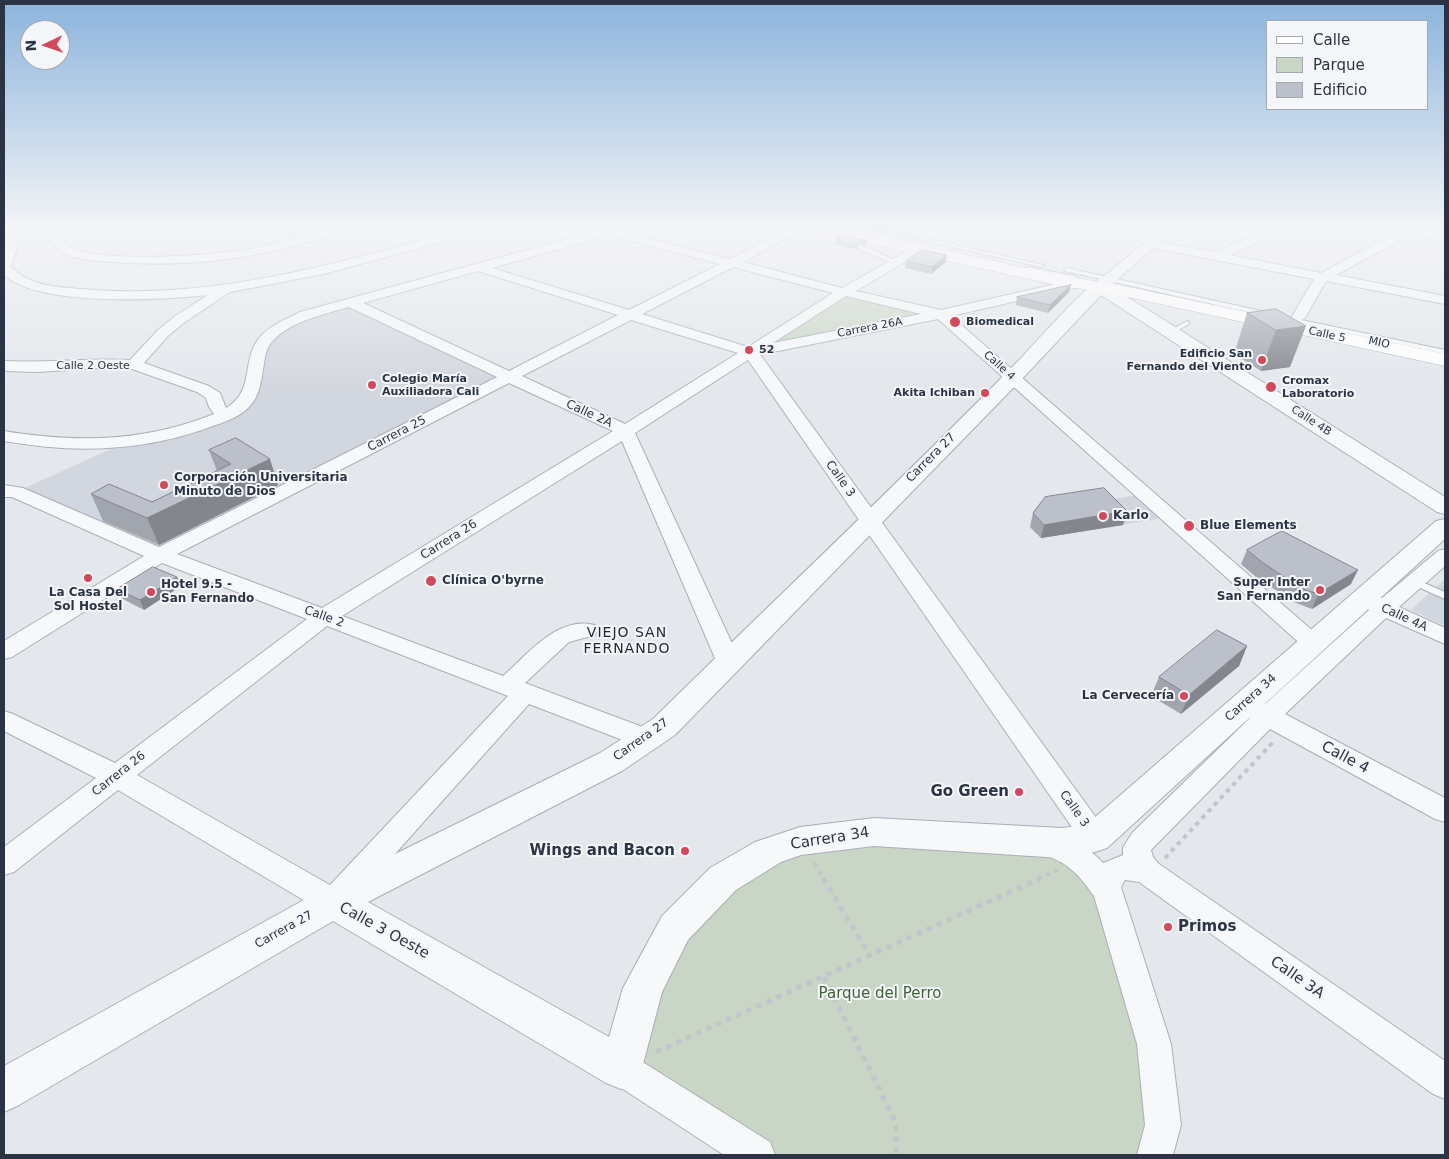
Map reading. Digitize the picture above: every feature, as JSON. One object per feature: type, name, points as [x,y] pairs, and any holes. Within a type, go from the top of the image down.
[{"type":"main road","name":"Calle 5","points":[[1105,283],[1194,310],[1445,359]]},
{"type":"main road","name":"Calle 5","points":[[1107,283],[1298,318],[1445,348]]},
{"type":"street","points":[[25,283],[82,294],[122,295],[226,290],[262,283]]},
{"type":"street","points":[[4,436],[54,444],[85,446],[122,444],[164,436],[223,415],[245,403],[250,392],[255,365],[266,340],[305,316],[420,283]]},
{"type":"street","points":[[526,283],[750,352]]},
{"type":"street","name":"Carrera 25","points":[[4,651],[160,555],[693,283]]},
{"type":"street","name":"Calle 4","points":[[811,283],[940,314],[1313,642]]},
{"type":"street","name":"Carrera 26","points":[[4,863],[324,617],[626,432],[859,283]]},
{"type":"street","name":"Carrera 26A","points":[[750,352],[1096,283]]},
{"type":"street","name":"Carrera 27","points":[[4,1090],[333,902],[611,762],[647,739],[684,708],[729,663],[1012,378],[1100,283]]},
{"type":"street","name":"Calle 4B","points":[[1103,283],[1179,327],[1445,507]]},
{"type":"street","points":[[1298,318],[1318,283]]},
{"type":"street","points":[[1350,283],[1445,300]]},
{"type":"street","points":[[134,365],[163,333],[180,319],[226,290]]},
{"type":"street","name":"Calle 2A","points":[[349,302],[626,432],[729,663]]},
{"type":"street","name":"Calle 3","points":[[750,352],[869,520],[1088,849]]},
{"type":"street","name":"Calle 2 Oeste","points":[[4,366],[37,367],[101,363],[134,365],[203,389],[214,396],[223,415]]},
{"type":"street","name":"Calle 2","points":[[8,494],[160,555],[647,739]]},
{"type":"street","name":"Carrera 34","points":[[621,1068],[643,988],[675,928],[723,879],[768,852],[800,841],[874,832],[1045,843],[1078,842],[1088,849],[1256,709],[1374,603],[1445,526]]},
{"type":"street","name":"Carrera 34","points":[[1149,873],[1140,863],[1137,847],[1313,642],[1374,603],[1415,582],[1445,555]]},
{"type":"street","name":"Calle 4A","points":[[1374,603],[1445,637]]},
{"type":"street","points":[[333,902],[561,637],[570,633],[587,630]]},
{"type":"street","name":"Calle 4","points":[[1256,709],[1445,811]]},
{"type":"street","name":"Calle 3 Oeste","points":[[4,720],[116,776],[452,969],[621,1068],[758,1155]]},
{"type":"street","points":[[1088,849],[1097,876],[1109,895]]},
{"type":"street","points":[[1149,873],[1134,867],[1117,869],[1107,879],[1106,887],[1154,1044],[1163,1125],[1155,1155]]},
{"type":"street","name":"Calle 3A","points":[[1149,873],[1445,1082]]},
{"type":"lane","name":"MIO","points":[[1106,283],[1445,352]]},
{"type":"lane","name":"MIO","points":[[1106,283],[1445,359]]},
{"type":"lane","points":[[1415,582],[1445,596]]},
{"type":"path","points":[[800,841],[870,956]]},
{"type":"path","points":[[621,1068],[870,956],[1088,849]]},
{"type":"path","points":[[824,977],[896,1122],[896,1155]]},
{"type":"shaded area","points":[[349,302],[508,377],[160,555],[16,492],[122,444],[155,439],[245,403],[255,365],[279,330]]},
{"type":"shaded area","name":"Karlo","points":[[1145,494],[1169,517],[1041,538],[1030,527],[1039,515],[1033,512],[1036,509],[1042,510]]},
{"type":"shaded area","points":[[1445,579],[1445,626],[1411,610]]},
{"type":"green space","points":[[844,292],[941,314],[750,352]]},
{"type":"green space","name":"Parque del Perro","points":[[800,841],[1045,843],[1089,867],[1163,1125],[1155,1155],[757,1155],[621,1068],[675,928]]},
{"type":"building","points":[[1071,285],[1050,305],[1017,297]]},
{"type":"building","points":[[1276,309],[1306,326],[1276,330],[1247,313]]},
{"type":"building","points":[[236,438],[270,459],[147,518],[91,494],[109,484],[152,502],[231,464],[209,450]]},
{"type":"building","points":[[1104,488],[1127,511],[1044,525],[1033,513],[1045,497]]},
{"type":"building","points":[[1282,531],[1358,570],[1318,594],[1300,588],[1247,550]]},
{"type":"building","points":[[153,567],[177,577],[140,600],[117,589]]},
{"type":"building","points":[[1217,630],[1247,646],[1189,695],[1159,677]]},
{"type":"place","name":"Biomedical","points":[[955,322]]},
{"type":"place","name":"52","points":[[749,350]]},
{"type":"place","name":"Edificio San Fernando del Viento","points":[[1262,360]]},
{"type":"place","name":"Colegio María Auxiliadora Cali","points":[[372,385]]},
{"type":"place","name":"Cromax Laboratorio","points":[[1271,387]]},
{"type":"place","name":"Akita Ichiban","points":[[985,393]]},
{"type":"place","name":"Corporación Universitaria Minuto de Dios","points":[[164,485]]},
{"type":"place","name":"Karlo","points":[[1103,516]]},
{"type":"place","name":"Blue Elements","points":[[1189,526]]},
{"type":"place","name":"La Casa Del Sol Hostel","points":[[88,578]]},
{"type":"place","name":"Clínica O'byrne","points":[[431,581]]},
{"type":"place","name":"Super Inter San Fernando","points":[[1320,590]]},
{"type":"place","name":"Hotel 9.5 - San Fernando","points":[[151,592]]},
{"type":"place","name":"La Cervecería","points":[[1184,696]]},
{"type":"place","name":"Go Green","points":[[1019,792]]},
{"type":"place","name":"Wings and Bacon","points":[[685,851]]},
{"type":"place","name":"Primos","points":[[1168,927]]},
{"type":"district","name":"VIEJO SAN FERNANDO","points":[[627,642]]}]
